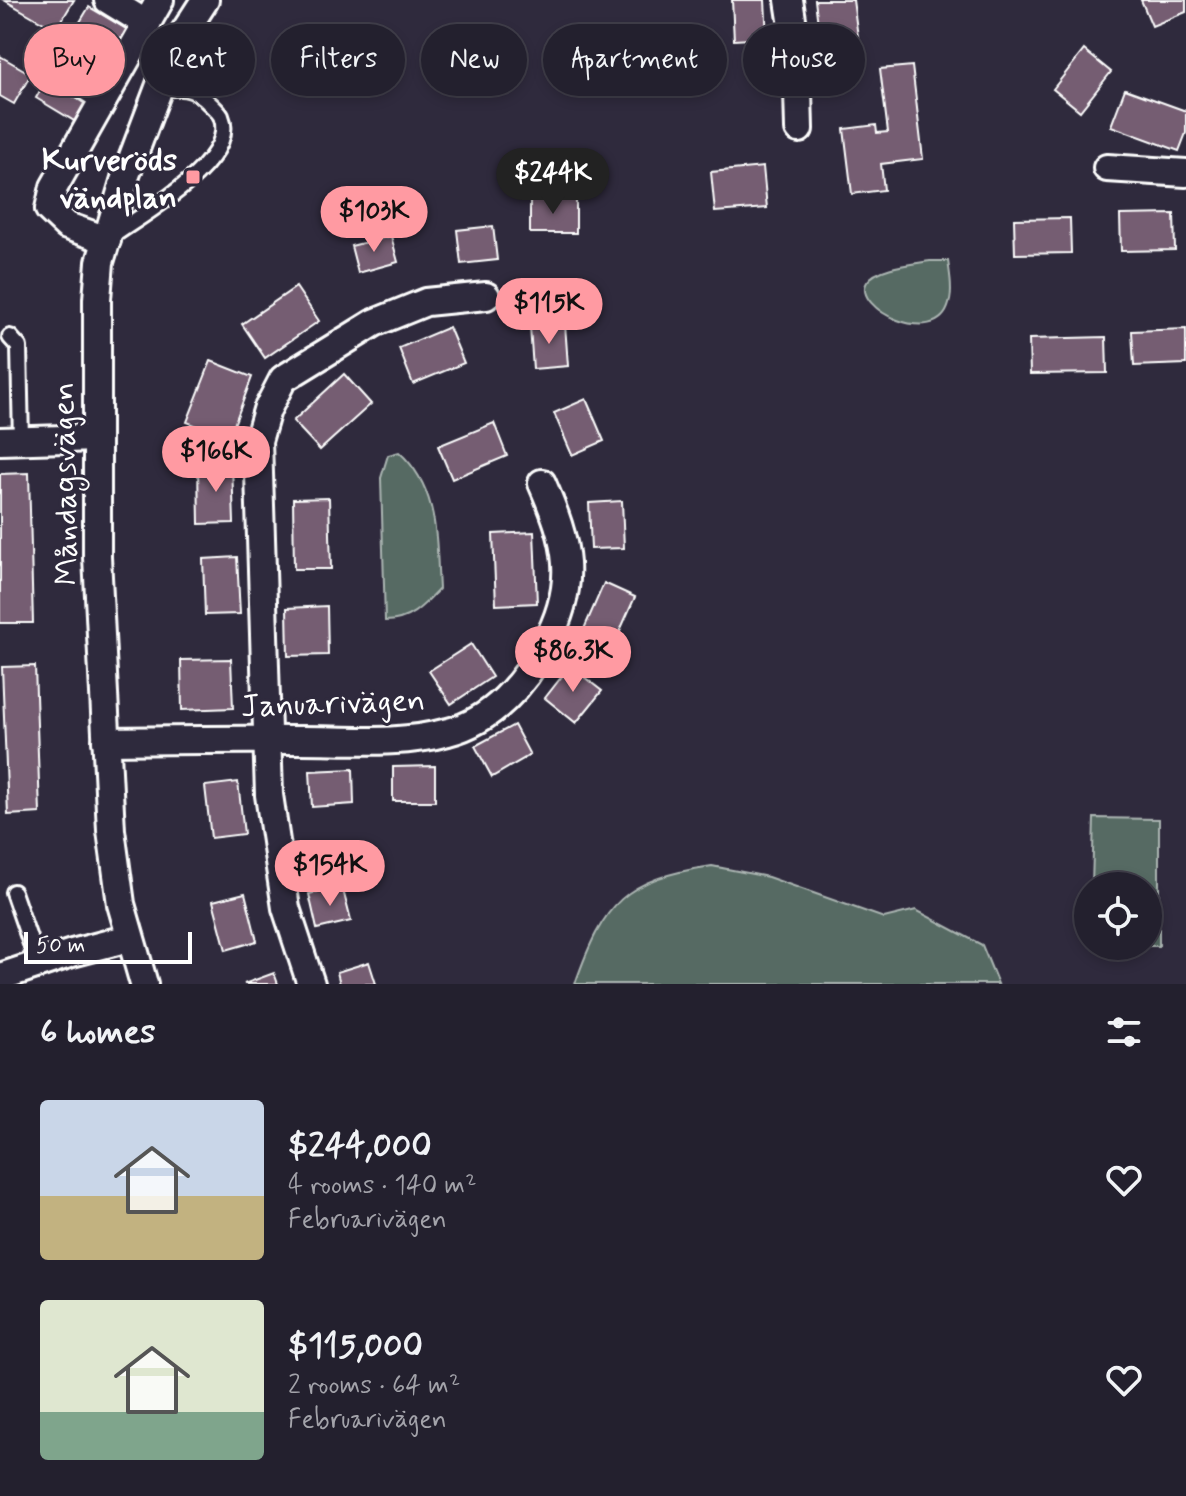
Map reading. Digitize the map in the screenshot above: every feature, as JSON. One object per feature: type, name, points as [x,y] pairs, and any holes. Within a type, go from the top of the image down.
[{"type":"street","points":[[108,0],[147,24],[160,0]]},
{"type":"street","name":"Måndagsvägen","points":[[190,24],[205,0]]},
{"type":"street","points":[[789,0],[797,52],[799,129]]},
{"type":"street","points":[[107,240],[67,226],[49,209],[54,187],[141,34]]},
{"type":"street","name":"Måndagsvägen","points":[[144,984],[121,904],[111,830],[97,557],[97,299],[100,262],[126,175],[156,96]]},
{"type":"street","points":[[1107,168],[1186,173]]},
{"type":"street","points":[[311,984],[286,908],[269,795],[258,441],[267,410],[283,379],[374,323],[426,302],[486,296]]},
{"type":"street","points":[[11,441],[97,438]]},
{"type":"street","name":"Januarivägen","points":[[106,741],[400,740],[450,732],[496,709],[533,668],[545,645],[568,576],[563,531],[542,483]]},
{"type":"street","points":[[0,977],[129,938]]},
{"type":"lane","points":[[107,240],[213,159],[223,137],[221,116],[203,96]]},
{"type":"lane","points":[[10,337],[19,347],[11,441]]},
{"type":"lane","points":[[13,892],[38,964]]},
{"type":"green space","points":[[948,261],[951,294],[941,317],[929,324],[914,324],[883,313],[871,303],[865,292],[867,282],[872,277],[896,267]]},
{"type":"green space","points":[[399,452],[422,482],[433,515],[439,589],[409,615],[385,621],[381,478],[388,455]]},
{"type":"green space","points":[[1094,818],[1159,819],[1159,872],[1092,872]]},
{"type":"green space","points":[[712,866],[768,877],[884,918],[916,910],[982,945],[998,984],[575,984],[596,933],[621,899],[658,878]]},
{"type":"building","points":[[4,0],[74,0],[60,24],[46,24]]},
{"type":"building","points":[[732,0],[765,0],[766,24],[743,24],[743,39],[734,40]]},
{"type":"building","points":[[815,0],[853,0],[856,24],[818,24]]},
{"type":"building","points":[[1141,0],[1186,0],[1186,12],[1152,26]]},
{"type":"building","points":[[89,7],[118,24],[83,24],[80,22]]},
{"type":"building","points":[[1084,50],[1111,72],[1080,111],[1053,89]]},
{"type":"building","points":[[0,56],[24,70],[24,86],[14,104],[0,96]]},
{"type":"building","points":[[912,66],[923,159],[881,164],[884,190],[852,194],[844,129],[876,125],[877,133],[888,132],[880,69]]},
{"type":"building","points":[[1125,89],[1186,111],[1186,133],[1179,151],[1111,126]]},
{"type":"building","points":[[73,96],[86,104],[76,122],[36,98]]},
{"type":"building","points":[[763,167],[767,208],[715,212],[711,172]]},
{"type":"building","points":[[530,199],[576,199],[576,233],[530,233]]},
{"type":"building","points":[[1174,214],[1175,250],[1121,251],[1120,215]]},
{"type":"building","points":[[1070,218],[1071,253],[1015,254],[1014,219]]},
{"type":"building","points":[[493,226],[497,260],[461,264],[457,230]]},
{"type":"building","points":[[391,236],[398,262],[358,273],[351,246]]},
{"type":"building","points":[[296,287],[319,321],[265,358],[242,324]]},
{"type":"building","points":[[565,324],[568,366],[533,369],[530,327]]},
{"type":"building","points":[[449,327],[464,363],[413,384],[399,348]]},
{"type":"building","points":[[1186,329],[1186,364],[1134,366],[1132,331]]},
{"type":"building","points":[[1106,337],[1107,373],[1030,374],[1029,339]]},
{"type":"building","points":[[211,361],[252,377],[229,438],[187,422]]},
{"type":"building","points":[[344,374],[371,404],[320,450],[293,421]]},
{"type":"building","points":[[586,399],[604,441],[572,455],[554,413]]},
{"type":"building","points":[[494,423],[507,456],[452,479],[438,446]]},
{"type":"building","points":[[198,464],[232,464],[234,523],[199,524]]},
{"type":"building","points":[[29,473],[33,623],[0,623],[0,474]]},
{"type":"building","points":[[329,498],[331,569],[294,569],[293,499]]},
{"type":"building","points":[[622,501],[624,548],[591,549],[589,503]]},
{"type":"building","points":[[534,532],[537,603],[496,605],[493,534]]},
{"type":"building","points":[[237,557],[240,614],[205,615],[203,559]]},
{"type":"building","points":[[604,583],[635,597],[615,642],[584,629]]},
{"type":"building","points":[[327,606],[328,655],[288,656],[287,608]]},
{"type":"building","points":[[471,644],[492,677],[451,704],[429,671]]},
{"type":"building","points":[[231,659],[233,708],[182,710],[181,660]]},
{"type":"building","points":[[35,666],[40,813],[8,815],[2,667]]},
{"type":"building","points":[[570,666],[602,691],[576,723],[545,698]]},
{"type":"building","points":[[514,725],[530,755],[492,777],[475,746]]},
{"type":"building","points":[[435,766],[435,801],[393,801],[393,767]]},
{"type":"building","points":[[353,769],[354,804],[312,807],[310,771]]},
{"type":"building","points":[[238,782],[244,834],[211,838],[205,786]]},
{"type":"building","points":[[342,886],[351,921],[317,929],[309,894]]},
{"type":"building","points":[[245,893],[257,941],[226,950],[213,901]]},
{"type":"building","points":[[369,962],[376,984],[340,984],[337,972]]},
{"type":"building","points":[[274,973],[278,984],[244,984]]},
{"type":"place","name":"Kurveröds vändplan","points":[[193,177]]}]
